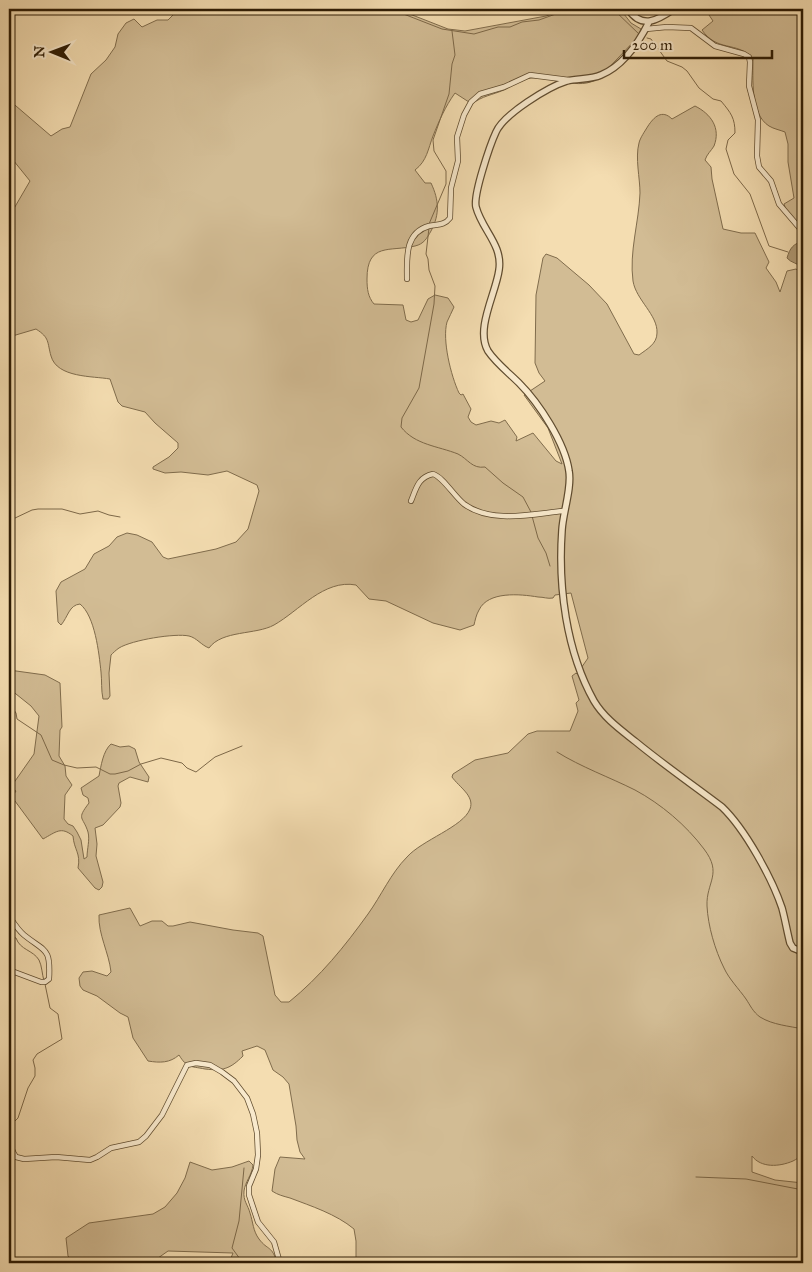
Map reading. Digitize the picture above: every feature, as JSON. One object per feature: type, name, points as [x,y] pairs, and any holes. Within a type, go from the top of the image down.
[{"type":"street","points":[[628,9],[642,21],[649,22],[662,17],[674,9]]},
{"type":"street","points":[[407,279],[409,243],[422,229],[444,224],[450,218],[451,188],[458,161],[457,138],[464,115],[471,102],[480,94],[504,87],[530,75],[570,80],[592,78],[608,71],[633,48],[649,22]]},
{"type":"street","points":[[646,29],[667,27],[691,28],[715,46],[749,57],[749,86],[758,120],[759,167],[771,181],[779,204],[803,232]]},
{"type":"street","points":[[570,80],[548,90],[526,104],[499,127],[480,180],[475,200],[478,211],[500,256],[497,280],[487,314],[484,339],[486,347],[521,385],[543,413],[564,454],[570,476],[563,511],[561,538],[563,600],[578,663],[595,704],[603,714],[631,738],[733,817],[745,835],[779,899],[790,943],[793,948],[803,952]]},
{"type":"street","points":[[410,501],[419,482],[425,476],[433,474],[463,503],[484,514],[517,515],[563,511]]},
{"type":"street","points":[[9,916],[22,933],[42,947],[47,953],[49,978],[45,982],[41,982],[9,970]]},
{"type":"street","points":[[9,1093],[12,1108],[9,1127],[10,1142],[16,1157],[24,1159],[56,1157],[90,1160],[111,1148],[134,1144],[146,1136],[170,1102],[187,1064],[202,1064],[222,1072],[240,1088],[247,1098],[253,1114],[257,1133],[258,1155],[256,1169],[249,1186],[249,1195],[258,1222],[274,1242],[280,1263]]},
{"type":"shaded area","points":[[179,9],[397,9],[448,29],[465,31],[546,16],[568,9],[620,9],[631,23],[641,29],[638,37],[599,78],[591,82],[574,83],[540,78],[527,79],[483,97],[472,104],[455,93],[440,119],[425,159],[415,170],[425,183],[431,183],[436,195],[437,213],[431,231],[421,244],[406,248],[389,249],[376,254],[371,259],[368,267],[367,279],[370,299],[374,304],[403,305],[406,320],[411,322],[418,320],[428,299],[435,295],[448,298],[454,307],[447,322],[446,330],[448,358],[459,393],[463,394],[471,409],[468,417],[471,422],[476,425],[491,421],[499,423],[505,420],[517,437],[516,441],[533,433],[556,461],[562,464],[548,428],[524,395],[545,381],[535,363],[536,295],[543,258],[546,254],[557,258],[589,285],[607,304],[634,354],[639,355],[653,343],[657,337],[656,326],[635,288],[632,259],[640,193],[638,149],[643,134],[656,117],[662,114],[672,119],[695,106],[710,117],[715,128],[716,139],[705,160],[711,167],[723,229],[741,233],[755,233],[769,262],[766,268],[776,282],[780,292],[787,271],[796,269],[803,274],[803,1156],[788,1163],[771,1165],[760,1163],[752,1156],[752,1172],[775,1180],[803,1183],[803,1263],[356,1263],[354,1229],[323,1211],[272,1191],[275,1169],[280,1157],[305,1159],[300,1152],[297,1140],[289,1084],[273,1070],[265,1050],[257,1046],[242,1051],[243,1056],[238,1060],[230,1066],[217,1070],[189,1066],[179,1055],[165,1062],[148,1061],[133,1038],[128,1017],[97,996],[83,990],[80,986],[79,978],[83,972],[92,971],[107,976],[111,972],[100,929],[99,915],[130,908],[140,926],[152,921],[162,921],[168,926],[190,922],[258,933],[263,936],[275,995],[281,1002],[289,1002],[322,972],[341,949],[368,914],[401,863],[422,845],[451,828],[466,816],[470,809],[470,800],[466,792],[452,777],[453,774],[475,760],[508,753],[528,734],[537,731],[570,731],[578,711],[576,703],[579,700],[572,676],[577,674],[588,658],[571,593],[555,595],[553,598],[522,595],[497,597],[483,604],[474,625],[460,630],[433,623],[386,601],[369,599],[356,585],[344,584],[323,591],[274,625],[222,638],[209,648],[192,637],[183,635],[154,638],[125,645],[111,655],[109,673],[110,696],[108,699],[103,699],[97,645],[93,626],[85,610],[80,604],[76,605],[71,609],[61,625],[58,622],[56,591],[61,582],[85,569],[94,554],[109,546],[117,537],[127,533],[137,535],[152,542],[163,557],[168,559],[216,549],[236,542],[248,529],[259,491],[257,485],[227,471],[208,475],[181,472],[165,473],[153,469],[153,467],[169,457],[178,448],[178,443],[145,412],[122,406],[118,402],[110,379],[76,375],[60,368],[51,356],[46,338],[36,329],[9,337],[9,217],[30,181],[9,155],[9,100],[51,136],[62,129],[70,127],[91,74],[106,60],[115,47],[118,34],[126,23],[134,19],[142,27],[157,20],[168,20]]},
{"type":"shaded area","points":[[705,9],[803,9],[803,227],[786,210],[784,204],[794,198],[788,162],[788,144],[785,132],[769,126],[758,113],[753,85],[753,58],[747,53],[720,44],[708,37],[702,30],[713,21]]},
{"type":"shaded area","points":[[803,241],[803,268],[787,258],[792,247]]},
{"type":"shaded area","points":[[9,670],[45,675],[60,683],[62,727],[60,730],[59,756],[65,766],[66,776],[72,785],[65,795],[64,819],[73,826],[81,840],[84,859],[87,857],[89,835],[82,815],[89,803],[88,798],[83,795],[81,788],[99,776],[108,747],[111,744],[120,747],[129,746],[135,749],[139,762],[149,777],[148,782],[130,777],[119,783],[120,807],[103,825],[95,828],[96,856],[103,882],[99,890],[95,888],[78,868],[79,859],[73,836],[65,831],[58,831],[43,839],[12,797],[16,791],[13,789],[13,784],[34,754],[39,716],[31,706],[11,690],[9,694]]},
{"type":"shaded area","points":[[249,1161],[253,1165],[245,1188],[245,1200],[257,1236],[271,1251],[277,1263],[229,1263],[233,1253],[168,1251],[151,1263],[73,1263],[68,1256],[66,1238],[89,1223],[153,1214],[165,1207],[177,1193],[185,1178],[190,1162],[212,1170],[232,1167]]},
{"type":"waterway","points":[[395,9],[442,29],[474,34],[498,27],[510,27],[522,22],[539,20],[564,11],[576,9]]},
{"type":"waterway","points":[[613,9],[640,35]]},
{"type":"waterway","points":[[429,224],[446,184],[446,171],[434,151],[433,140],[449,94],[452,64],[455,55],[452,31]]},
{"type":"waterway","points":[[647,38],[651,39],[667,61],[687,71],[699,88],[713,99],[721,101],[730,112],[735,133],[728,140],[726,149],[734,174],[750,194],[769,246],[788,252]]},
{"type":"waterway","points":[[429,228],[426,254],[435,286],[434,304],[419,388],[402,418],[401,427],[413,438],[458,454],[477,467],[485,467],[523,497],[531,512]]},
{"type":"waterway","points":[[9,530],[13,519],[38,509],[62,509],[80,514],[98,511],[120,517]]},
{"type":"waterway","points":[[532,516],[538,538],[550,566]]},
{"type":"waterway","points":[[9,703],[16,713],[17,719],[41,735],[52,760],[77,768],[96,767],[110,774],[115,774],[161,758],[182,763],[187,768],[196,772],[215,757],[242,746]]},
{"type":"waterway","points":[[557,752],[645,796],[664,808],[697,840],[710,858],[712,865],[713,872],[707,898],[710,930],[726,972],[760,1017],[776,1024],[803,1029]]},
{"type":"waterway","points":[[9,936],[16,938],[20,945],[39,960],[44,981]]},
{"type":"waterway","points":[[11,1125],[18,1118],[28,1088],[35,1076],[33,1060],[37,1054],[62,1039],[58,1014],[50,1008],[45,984]]},
{"type":"waterway","points":[[241,1263],[232,1248],[239,1221],[244,1168]]},
{"type":"waterway","points":[[696,1177],[746,1179],[803,1190]]},
{"type":"waterway","points":[[9,1259],[13,1263]]}]
